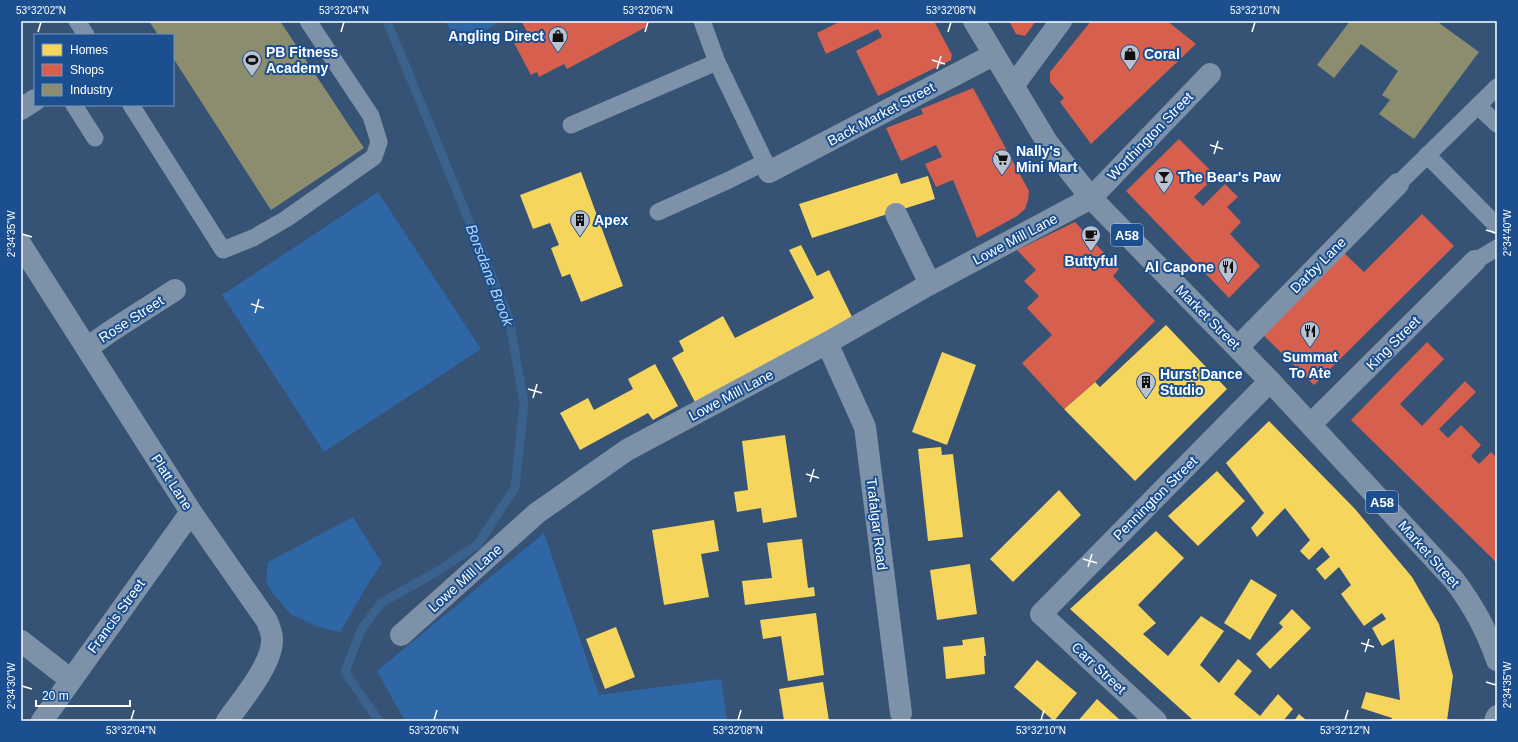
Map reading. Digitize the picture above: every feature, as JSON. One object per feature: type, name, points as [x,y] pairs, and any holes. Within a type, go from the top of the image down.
[{"type":"highway","name":"Market Street","points":[[974,21],[993,55],[1048,142],[1091,198],[1238,347],[1454,580],[1471,603],[1484,627],[1497,660]]},
{"type":"highway","points":[[1495,721],[1497,716]]},
{"type":"street","points":[[1013,86],[1061,21]]},
{"type":"street","name":"Back Market Street","points":[[767,167],[993,55]]},
{"type":"street","name":"Worthington Street","points":[[1091,198],[1210,74]]},
{"type":"street","points":[[21,109],[34,101]]},
{"type":"street","name":"Darby Lane","points":[[1238,347],[1398,184]]},
{"type":"street","name":"Lowe Mill Lane","points":[[401,635],[537,513],[627,450],[827,343],[930,284],[1091,198]]},
{"type":"street","points":[[896,214],[930,284]]},
{"type":"street","name":"Platt Lane","points":[[21,245],[191,512],[267,620],[272,639],[269,657],[258,676],[227,721]]},
{"type":"street","name":"King Street","points":[[1311,424],[1475,261]]},
{"type":"street","name":"Rose Street","points":[[87,348],[175,290]]},
{"type":"street","name":"Trafalgar Road","points":[[827,343],[865,427],[901,713]]},
{"type":"street","name":"Pennington Street","points":[[1041,614],[1270,381]]},
{"type":"street","name":"Francis Street","points":[[42,721],[191,512]]},
{"type":"street","name":"Carr Street","points":[[1041,614],[1156,721]]},
{"type":"street","points":[[21,641],[71,680]]},
{"type":"lane","points":[[77,21],[85,34]]},
{"type":"lane","points":[[132,106],[223,250],[253,238],[286,219],[374,157],[379,142],[371,116],[308,21]]},
{"type":"lane","points":[[658,212],[729,180],[767,167],[717,62],[702,21]]},
{"type":"lane","points":[[571,125],[717,62]]},
{"type":"lane","points":[[1398,184],[1497,87]]},
{"type":"lane","points":[[75,106],[95,138]]},
{"type":"lane","points":[[1478,106],[1497,124]]},
{"type":"lane","points":[[1427,155],[1497,226]]},
{"type":"lane","points":[[1475,261],[1497,248]]},
{"type":"shaded area","points":[[445,21],[501,21],[460,46]]},
{"type":"shaded area","points":[[378,192],[481,349],[324,452],[222,295]]},
{"type":"shaded area","points":[[353,517],[382,563],[340,632],[318,627],[291,614],[273,594],[266,582],[268,562]]},
{"type":"shaded area","points":[[544,533],[599,695],[721,679],[727,721],[405,721],[377,671]]},
{"type":"building: Homes","name":"Apex","points":[[581,172],[623,286],[581,302],[570,274],[562,277],[551,248],[559,245],[550,223],[533,229],[520,195]]},
{"type":"building: Homes","points":[[897,173],[901,184],[928,176],[935,199],[812,238],[799,204]]},
{"type":"building: Homes","points":[[801,245],[817,276],[829,270],[854,321],[696,404],[672,358],[684,351],[679,341],[723,316],[735,338],[814,298],[789,250]]},
{"type":"building: Homes","name":"Hurst Dance Studio","points":[[1166,325],[1227,389],[1135,481],[1064,409],[1095,382],[1100,387]]},
{"type":"building: Homes","points":[[942,352],[976,365],[947,445],[912,432]]},
{"type":"building: Homes","points":[[655,364],[678,406],[653,420],[648,413],[580,450],[560,413],[588,398],[594,410],[633,389],[628,379]]},
{"type":"building: Homes","points":[[1269,421],[1355,509],[1412,577],[1439,624],[1453,676],[1447,721],[1391,721],[1392,718],[1361,708],[1366,692],[1400,700],[1394,639],[1382,646],[1372,628],[1386,619],[1382,613],[1364,626],[1341,594],[1351,585],[1339,567],[1325,580],[1316,569],[1330,557],[1322,547],[1309,560],[1300,551],[1310,540],[1285,508],[1257,537],[1251,528],[1264,513],[1226,463]]},
{"type":"building: Homes","points":[[785,435],[797,517],[763,523],[761,508],[737,512],[734,492],[748,490],[742,441]]},
{"type":"building: Homes","points":[[941,447],[942,455],[953,454],[963,537],[928,541],[918,449]]},
{"type":"building: Homes","points":[[1217,471],[1245,501],[1198,546],[1168,516]]},
{"type":"building: Homes","points":[[1059,490],[1081,515],[1013,582],[990,559]]},
{"type":"building: Homes","points":[[714,520],[719,551],[701,554],[709,597],[664,605],[652,530]]},
{"type":"building: Homes","points":[[1156,531],[1184,558],[1138,605],[1156,623],[1143,634],[1168,656],[1201,616],[1224,631],[1200,665],[1219,683],[1238,659],[1252,671],[1234,694],[1260,716],[1278,694],[1293,709],[1283,721],[1194,721],[1070,609]]},
{"type":"building: Homes","points":[[802,539],[808,588],[814,587],[815,596],[745,605],[742,581],[772,578],[767,543]]},
{"type":"building: Homes","points":[[970,564],[977,614],[937,620],[930,570]]},
{"type":"building: Homes","points":[[1251,579],[1277,595],[1250,640],[1224,623]]},
{"type":"building: Homes","points":[[1292,609],[1311,628],[1270,669],[1256,654],[1283,627],[1279,623]]},
{"type":"building: Homes","points":[[816,613],[824,675],[788,681],[781,636],[763,639],[760,620]]},
{"type":"building: Homes","points":[[616,627],[635,677],[605,689],[586,639]]},
{"type":"building: Homes","points":[[984,637],[986,656],[984,656],[985,674],[946,679],[943,647],[963,645],[962,640]]},
{"type":"building: Homes","points":[[1037,660],[1077,693],[1054,721],[1014,687]]},
{"type":"building: Homes","points":[[823,682],[829,721],[784,721],[779,689]]},
{"type":"building: Homes","points":[[1097,699],[1121,721],[1078,721]]},
{"type":"building: Homes","points":[[1299,714],[1307,721],[1294,721]]},
{"type":"building: Shops","name":"Angling Direct","points":[[521,21],[645,21],[648,26],[567,69],[564,64],[539,77],[537,72],[531,75],[514,43],[529,35]]},
{"type":"building: Shops","points":[[841,21],[934,21],[952,55],[951,60],[878,96],[856,51],[882,37],[878,29],[826,54],[817,33]]},
{"type":"building: Shops","points":[[1009,21],[1036,21],[1025,36],[1016,34]]},
{"type":"building: Shops","name":"Coral","points":[[1091,21],[1167,21],[1196,44],[1091,144],[1060,102],[1064,98],[1050,82],[1050,72]]},
{"type":"building: Shops","points":[[973,88],[1029,191],[1025,209],[1017,216],[977,238],[953,180],[936,187],[925,164],[942,157],[936,145],[901,161],[886,128],[923,114],[921,109]]},
{"type":"building: Shops","name":"The Bear's Paw","points":[[1179,139],[1216,176],[1194,197],[1203,206],[1225,184],[1238,197],[1227,207],[1241,222],[1230,234],[1260,266],[1229,298],[1126,191]]},
{"type":"building: Shops","points":[[1422,214],[1454,246],[1314,385],[1259,331],[1342,251],[1364,272]]},
{"type":"building: Shops","points":[[1075,222],[1119,269],[1113,276],[1155,321],[1095,382],[1064,409],[1022,363],[1052,335],[1027,308],[1039,296],[1024,281],[1036,270],[1017,250]]},
{"type":"building: Shops","points":[[1427,342],[1444,359],[1400,404],[1422,426],[1465,381],[1476,392],[1439,429],[1448,438],[1461,425],[1481,445],[1471,456],[1479,464],[1491,452],[1497,458],[1497,563],[1351,420]]},
{"type":"building: Industry","points":[[149,21],[280,21],[364,148],[271,210],[174,60],[174,34],[157,34]]},
{"type":"building: Industry","points":[[1350,21],[1441,21],[1439,23],[1479,52],[1414,139],[1379,114],[1390,100],[1382,95],[1398,71],[1361,44],[1334,78],[1317,65]]},
{"type":"waterway","name":"Borsdane Brook","points":[[379,721],[345,672],[361,630],[381,603],[438,571],[478,544],[515,488],[524,403],[509,318],[387,21]]},
{"type":"place","name":"Angling Direct","points":[[558,53]]},
{"type":"place","name":"Coral","points":[[1130,71]]},
{"type":"place","name":"PB Fitness Academy","points":[[252,77]]},
{"type":"place","name":"Nally's Mini Mart","points":[[1002,176]]},
{"type":"place","name":"The Bear's Paw","points":[[1164,194]]},
{"type":"place","name":"Apex","points":[[580,237]]},
{"type":"place","name":"Buttyful","points":[[1091,252]]},
{"type":"place","name":"Al Capone","points":[[1228,284]]},
{"type":"place","name":"Summat To Ate","points":[[1310,348]]},
{"type":"place","name":"Hurst Dance Studio","points":[[1146,399]]}]
